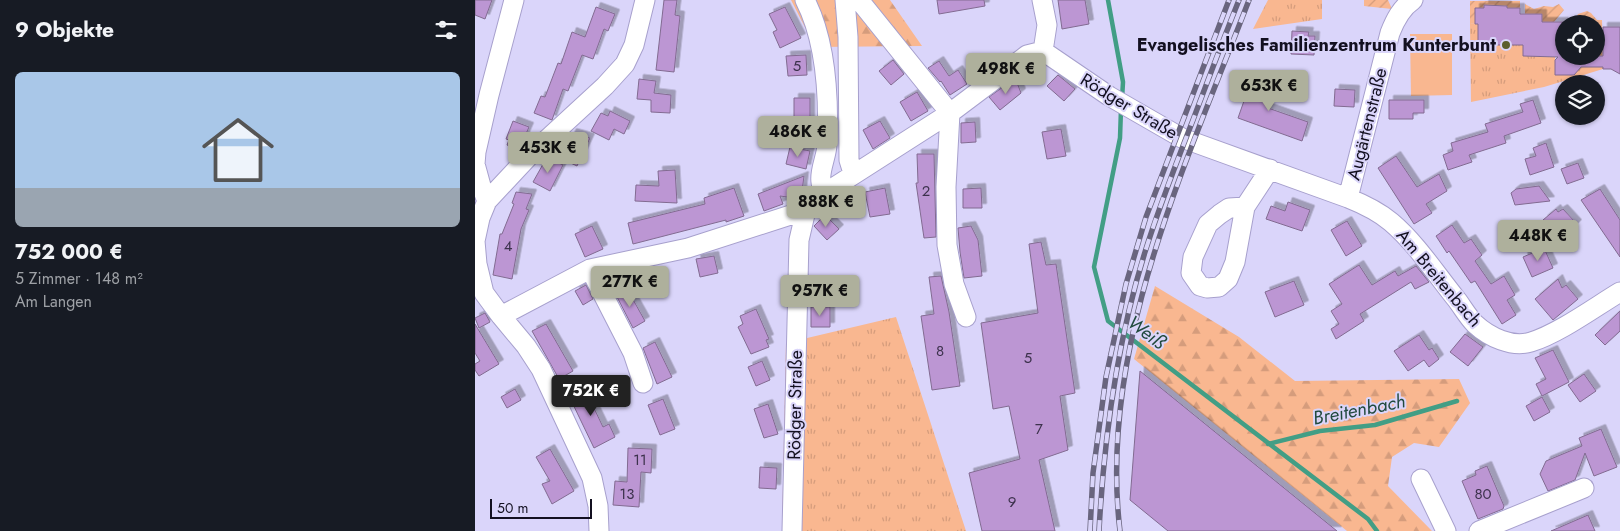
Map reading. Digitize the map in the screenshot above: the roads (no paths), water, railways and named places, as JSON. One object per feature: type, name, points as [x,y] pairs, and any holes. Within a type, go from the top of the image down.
[{"type":"street","points":[[599,531],[598,506],[592,478],[581,451],[541,369],[526,346],[484,293],[477,264],[475,240],[479,218],[487,202],[530,155],[605,86],[625,64],[634,45],[645,0]]},
{"type":"street","points":[[805,0],[821,46],[827,96],[827,146],[820,180],[825,193]]},
{"type":"street","points":[[845,0],[848,37],[849,160],[853,173]]},
{"type":"street","points":[[859,0],[950,113],[946,187],[947,245],[953,284],[966,317]]},
{"type":"street","points":[[501,316],[590,269],[688,248],[806,210],[825,193],[853,173],[950,113],[1027,55],[1043,51],[1047,25],[1042,0]]},
{"type":"street","points":[[487,202],[475,164],[476,152],[489,94],[515,1]]},
{"type":"street","name":"Augärtenstraße","points":[[1348,198],[1390,33],[1405,3]]},
{"type":"street","name":"Rödger Straße","points":[[1043,51],[1134,111],[1182,138],[1199,144]]},
{"type":"street","name":"Am Breitenbach","points":[[1199,144],[1348,198],[1370,208],[1391,222],[1414,246],[1475,324],[1488,334],[1502,341],[1517,344],[1530,343],[1558,330],[1620,292]]},
{"type":"street","points":[[1245,208],[1270,170]]},
{"type":"street","name":"Rödger Straße","points":[[792,531],[799,240],[806,210]]},
{"type":"street","points":[[590,269],[633,353],[643,383]]},
{"type":"street","points":[[1421,479],[1446,531]]},
{"type":"street","points":[[1479,531],[1584,488]]},
{"type":"waterway","name":"Weiß","points":[[1108,0],[1123,82],[1122,99]]},
{"type":"waterway","name":"Weiß","points":[[1121,109],[1120,138],[1094,267],[1108,321],[1368,519],[1377,531]]},
{"type":"waterway","name":"Breitenbach","points":[[1268,444],[1320,431],[1375,425],[1457,401]]},
{"type":"railway","points":[[1090,531],[1093,473],[1106,377],[1126,284],[1146,217],[1229,0]]},
{"type":"railway","points":[[1099,531],[1104,460],[1113,390],[1135,286],[1162,202],[1239,0]]},
{"type":"railway","points":[[1120,531],[1117,462],[1122,394],[1134,327],[1152,260],[1174,193],[1249,0]]},
{"type":"place","name":"Evangelisches Familienzentrum Kunterbunt","points":[[1506,45]]}]
